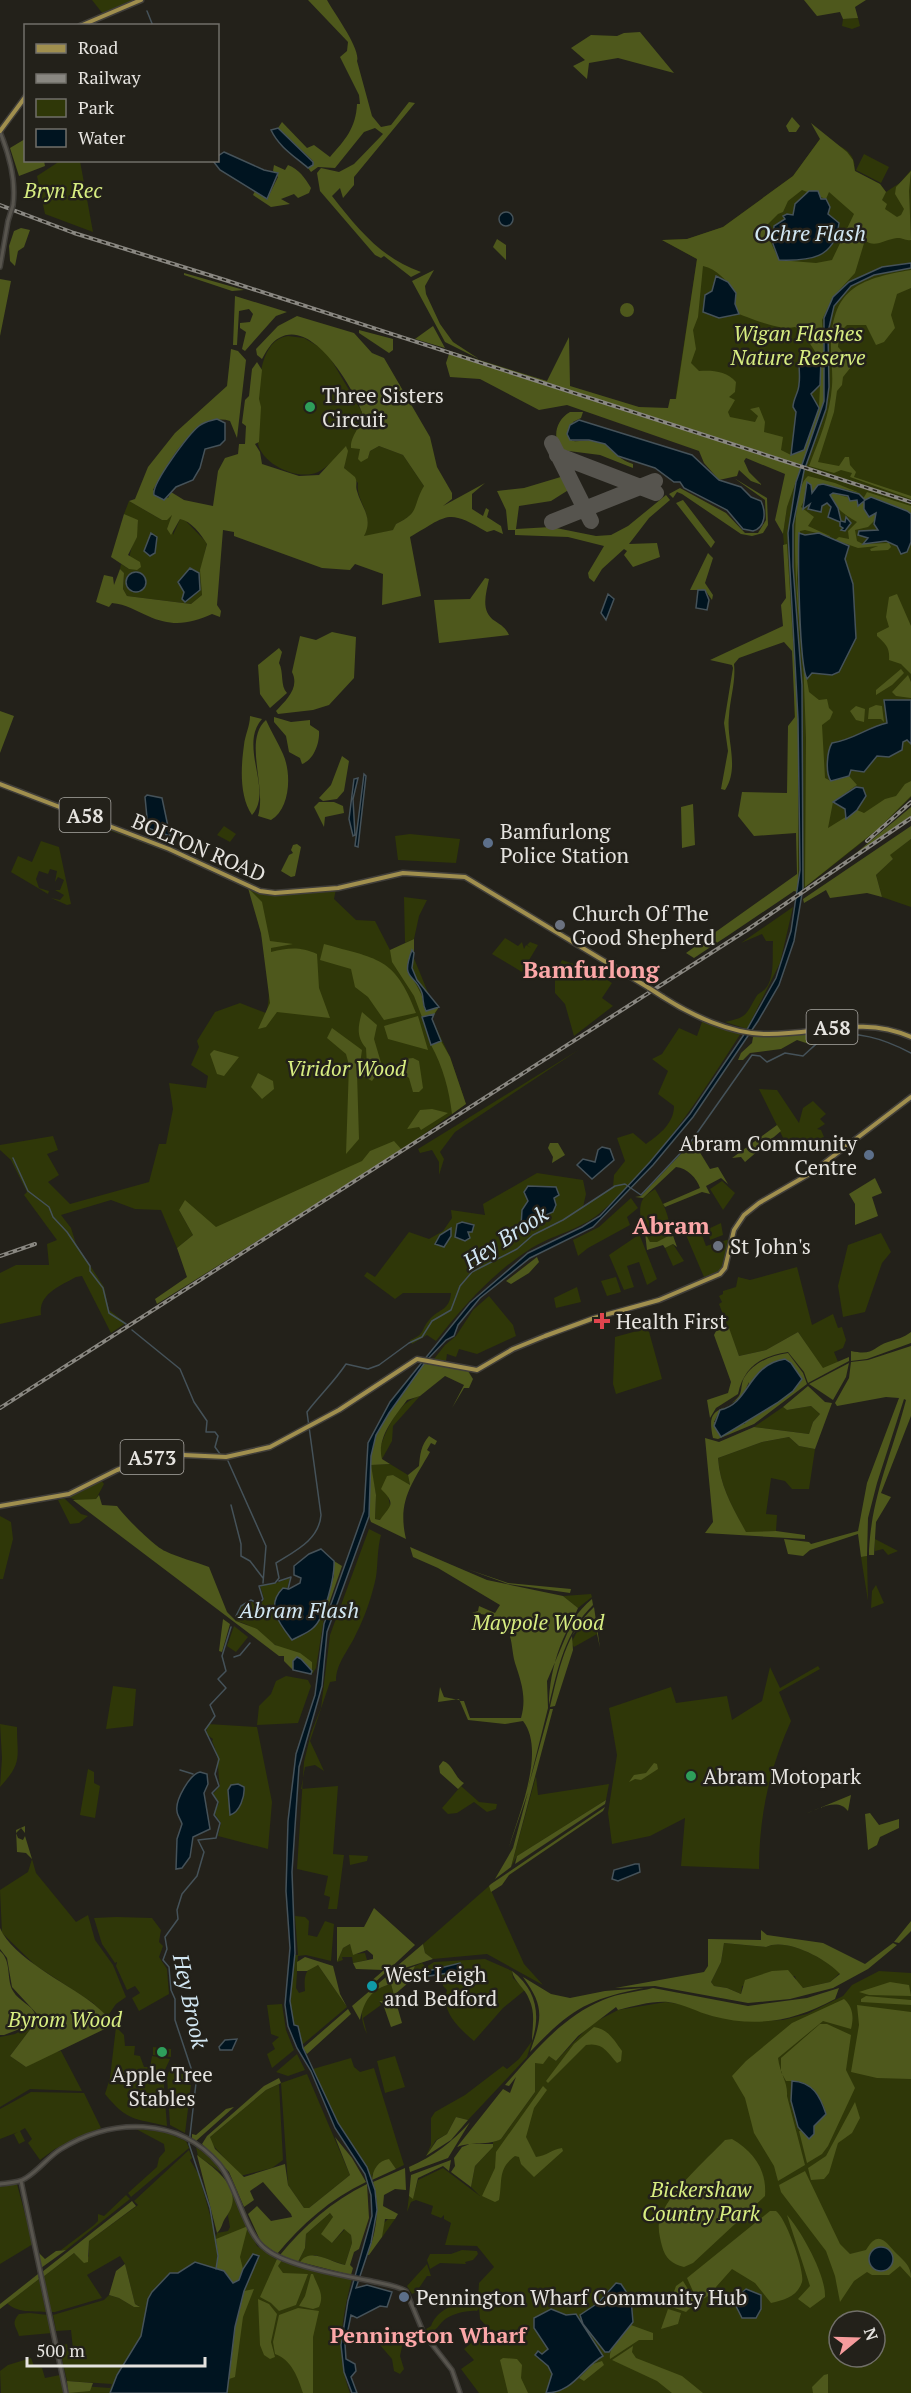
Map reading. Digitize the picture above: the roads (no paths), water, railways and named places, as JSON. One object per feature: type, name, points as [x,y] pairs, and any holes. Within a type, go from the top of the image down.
[{"type":"main road","points":[[85,24],[141,0]]},
{"type":"main road","points":[[0,131],[24,99]]},
{"type":"main road","name":"BOLTON ROAD","points":[[0,784],[169,849],[260,891],[275,893],[338,888],[403,873],[465,877],[663,997],[701,1016],[753,1033],[773,1034],[857,1025],[896,1030],[911,1036]]},
{"type":"main road","name":"A573","points":[[0,1506],[71,1493],[117,1470],[159,1455],[170,1453],[232,1456],[270,1447],[357,1399],[415,1359],[426,1359],[477,1370],[539,1338],[594,1318],[659,1300],[721,1274],[725,1269],[734,1230],[744,1215],[759,1203],[811,1173],[911,1097]]},
{"type":"street","points":[[0,131],[14,191],[0,267]]},
{"type":"street","points":[[0,2184],[21,2181],[60,2150],[109,2129],[155,2127],[185,2138],[212,2157],[223,2169],[263,2248],[277,2256],[398,2287],[408,2293],[423,2331],[450,2365],[460,2393]]},
{"type":"street","points":[[21,2181],[66,2393]]},
{"type":"water","points":[[278,128],[313,162],[313,165],[308,168],[283,146],[271,130]]},
{"type":"water","points":[[224,152],[264,170],[278,173],[267,199],[220,170],[214,162],[219,162],[219,155]]},
{"type":"water","name":"Ochre Flash","points":[[809,191],[818,191],[821,199],[826,199],[830,207],[828,214],[839,223],[837,235],[826,251],[819,255],[800,260],[779,260],[773,244],[774,226],[785,219],[783,216],[793,215],[795,204]]},
{"type":"water","points":[[506,212],[511,214],[513,219],[511,224],[506,226],[501,224],[499,219],[501,214]]},
{"type":"water","points":[[911,263],[911,268],[874,275],[851,286],[834,306],[828,332],[829,387],[826,409],[804,471],[793,525],[793,567],[802,685],[803,888],[794,941],[779,985],[758,1021],[693,1117],[653,1165],[593,1227],[530,1258],[480,1298],[458,1325],[454,1336],[446,1340],[426,1361],[376,1435],[371,1456],[369,1516],[327,1632],[322,1686],[299,1767],[292,1872],[295,1953],[290,2001],[294,2025],[298,2026],[303,2048],[338,2123],[367,2167],[375,2190],[377,2210],[371,2243],[356,2288],[367,2285],[392,2292],[387,2307],[380,2306],[357,2318],[351,2315],[345,2344],[346,2359],[355,2364],[356,2371],[351,2377],[357,2393],[352,2393],[344,2372],[341,2345],[348,2301],[372,2216],[371,2195],[365,2174],[335,2128],[311,2071],[297,2048],[288,2026],[285,2005],[290,1948],[286,1891],[288,1821],[296,1754],[315,1695],[324,1624],[364,1511],[368,1443],[390,1402],[470,1303],[528,1253],[600,1216],[650,1162],[690,1114],[745,1033],[776,978],[791,931],[800,870],[798,719],[788,533],[796,482],[824,401],[824,318],[833,297],[849,282],[882,267]]},
{"type":"water","points":[[716,276],[728,282],[736,293],[735,304],[739,314],[719,318],[703,312],[705,295],[712,291]]},
{"type":"water","points":[[803,351],[821,360],[820,385],[811,394],[819,408],[804,450],[791,455],[796,412],[793,404],[799,387],[799,363]]},
{"type":"water","points":[[217,419],[225,423],[225,440],[220,445],[205,449],[200,468],[193,480],[176,487],[164,500],[154,495],[164,470],[187,439],[201,424]]},
{"type":"water","points":[[579,420],[692,455],[719,480],[741,487],[751,497],[761,501],[764,510],[763,523],[753,531],[743,529],[727,510],[684,488],[680,482],[674,482],[655,468],[618,456],[605,444],[589,440],[570,440],[567,434],[570,425]]},
{"type":"water","points":[[807,482],[811,485],[812,493],[818,485],[823,484],[859,494],[865,500],[871,497],[907,511],[911,514],[911,542],[907,552],[901,554],[897,546],[886,541],[863,544],[868,538],[858,535],[859,531],[878,530],[874,524],[876,513],[869,517],[864,509],[864,501],[858,506],[857,500],[850,501],[848,496],[833,493],[830,495],[838,508],[841,521],[845,522],[846,517],[851,523],[845,531],[841,530],[843,528],[840,522],[828,517],[831,507],[827,503],[822,506],[821,512],[808,509],[810,504],[803,509]]},
{"type":"water","points":[[151,533],[157,537],[155,553],[150,556],[144,551]]},
{"type":"water","points":[[799,533],[805,535],[819,533],[849,546],[845,559],[853,584],[856,638],[839,672],[832,675],[812,673],[807,679],[802,654]]},
{"type":"water","points":[[190,568],[199,573],[200,590],[185,602],[182,599],[184,592],[178,582]]},
{"type":"water","points":[[136,572],[143,575],[146,582],[143,589],[136,592],[129,589],[126,582],[129,575]]},
{"type":"water","points":[[698,590],[705,590],[709,600],[707,610],[696,608]]},
{"type":"water","points":[[608,594],[614,599],[606,620],[601,613]]},
{"type":"water","points":[[884,700],[911,700],[911,744],[907,740],[903,742],[902,750],[889,757],[877,756],[864,772],[851,770],[849,776],[831,781],[827,762],[832,743],[887,723]]},
{"type":"water","points":[[364,774],[366,776],[358,847],[355,846]]},
{"type":"water","points":[[358,778],[353,799],[355,835],[353,836],[349,819],[354,779]]},
{"type":"water","points":[[856,787],[863,788],[866,796],[857,810],[846,819],[845,809],[833,802]]},
{"type":"water","points":[[147,795],[162,798],[170,836],[148,828],[145,797]]},
{"type":"water","points":[[412,950],[414,953],[412,968],[417,980],[439,1007],[426,1011],[425,1009],[419,986],[408,972]]},
{"type":"water","points":[[434,1014],[432,1019],[441,1041],[431,1045],[422,1017]]},
{"type":"water","points":[[602,1147],[610,1149],[614,1160],[592,1179],[577,1165],[583,1159],[595,1162],[598,1150]]},
{"type":"water","points":[[528,1186],[556,1187],[559,1195],[554,1198],[556,1205],[553,1212],[521,1226],[522,1210],[528,1201],[524,1192]]},
{"type":"water","points":[[462,1222],[474,1225],[472,1232],[468,1232],[470,1238],[465,1241],[455,1237],[457,1224]]},
{"type":"water","points":[[451,1228],[451,1236],[444,1247],[435,1244],[440,1235]]},
{"type":"water","points":[[785,1359],[791,1363],[802,1379],[793,1391],[721,1437],[714,1426],[720,1410],[737,1400],[763,1369]]},
{"type":"water","name":"Abram Flash","points":[[321,1549],[334,1561],[331,1586],[325,1606],[313,1628],[292,1640],[279,1621],[275,1601],[283,1588],[289,1589],[300,1583],[301,1578],[294,1575],[294,1566],[309,1554]]},
{"type":"water","points":[[297,1657],[312,1671],[311,1674],[293,1670],[293,1661]]},
{"type":"water","points":[[200,1772],[207,1774],[208,1784],[204,1793],[210,1829],[193,1837],[190,1857],[182,1868],[176,1869],[177,1839],[182,1824],[177,1813],[178,1801],[188,1782]]},
{"type":"water","points":[[238,1784],[244,1787],[243,1799],[237,1811],[230,1815],[228,1790],[231,1785]]},
{"type":"water","points":[[639,1864],[640,1872],[618,1881],[612,1879],[614,1870]]},
{"type":"water","points":[[460,1963],[462,1971],[422,1977],[424,1972]]},
{"type":"water","points":[[237,2039],[232,2050],[220,2050],[219,2047],[225,2040]]},
{"type":"water","points":[[792,2081],[805,2084],[815,2091],[826,2114],[814,2126],[814,2134],[809,2139],[798,2127],[791,2101]]},
{"type":"water","points":[[881,2247],[889,2251],[893,2259],[889,2267],[881,2271],[873,2267],[869,2259],[873,2251]]},
{"type":"water","points":[[253,2254],[259,2256],[244,2291],[235,2327],[227,2393],[110,2393],[117,2375],[141,2336],[148,2299],[170,2273],[178,2273],[195,2262],[224,2271],[233,2283],[239,2280]]},
{"type":"water","points":[[616,2283],[621,2284],[631,2299],[633,2322],[609,2352],[605,2352],[583,2324],[580,2315],[598,2303]]},
{"type":"water","points":[[746,2289],[761,2295],[761,2309],[756,2318],[742,2318],[734,2302],[734,2299]]},
{"type":"water","points":[[551,2309],[566,2315],[576,2314],[603,2356],[563,2389],[546,2393],[552,2374],[548,2366],[535,2355],[538,2351],[542,2354],[548,2349],[534,2328],[534,2318]]},
{"type":"waterway","points":[[147,11],[152,24]]},
{"type":"waterway","name":"Hey Brook","points":[[236,1616],[241,1606],[251,1600],[259,1604],[263,1599],[259,1586],[275,1583],[279,1578],[276,1563],[305,1544],[316,1531],[321,1515],[307,1412],[346,1364],[368,1369],[379,1365],[409,1343],[422,1337],[432,1321],[451,1310],[460,1286],[472,1272],[517,1249],[533,1235],[563,1220],[615,1186],[625,1184],[641,1195],[690,1143],[752,1055],[760,1056],[767,1062],[785,1053],[803,1056],[817,1043],[836,1035],[870,1037],[891,1043],[911,1053]]},
{"type":"waterway","points":[[13,1158],[28,1191],[49,1207],[53,1217],[67,1232],[90,1266],[90,1271],[103,1288],[109,1313],[126,1324]]},
{"type":"waterway","points":[[132,1330],[180,1369],[194,1402],[207,1421],[206,1432],[215,1432],[218,1436],[215,1447],[220,1454]]},
{"type":"waterway","points":[[228,1461],[266,1546],[263,1583]]},
{"type":"waterway","points":[[231,1505],[241,1544],[241,1556],[250,1561],[263,1578]]},
{"type":"waterway","points":[[279,1581],[291,1577],[288,1589]]},
{"type":"waterway","name":"Hey Brook","points":[[216,2269],[218,2256],[210,2208],[189,2144],[196,2083],[175,2020],[175,1999],[171,1990],[169,1967],[163,1960],[167,1949],[165,1937],[178,1919],[177,1910],[182,1894],[197,1876],[204,1852],[198,1840],[216,1838],[220,1823],[214,1815],[218,1802],[212,1793],[219,1786],[215,1774],[219,1759],[205,1730],[215,1716],[210,1705],[226,1688],[218,1679],[226,1671],[222,1656],[231,1627]]},
{"type":"waterway","points":[[234,1657],[240,1655],[250,1643]]},
{"type":"waterway","points":[[180,1770],[193,1774]]},
{"type":"railway","points":[[0,205],[74,233],[911,502]]},
{"type":"railway","points":[[867,841],[911,802]]},
{"type":"railway","points":[[0,1408],[747,930],[911,818]]},
{"type":"railway","points":[[0,1256],[35,1244]]},
{"type":"place","name":"Three Sisters Circuit","points":[[310,407]]},
{"type":"place","name":"Bamfurlong Police Station","points":[[488,843]]},
{"type":"place","name":"Church Of The Good Shepherd","points":[[560,925]]},
{"type":"place","name":"Abram Community Centre","points":[[869,1155]]},
{"type":"place","name":"St John's","points":[[718,1246]]},
{"type":"place","name":"Health First","points":[[602,1321]]},
{"type":"place","name":"Abram Motopark","points":[[691,1776]]},
{"type":"place","name":"West Leigh and Bedford","points":[[372,1986]]},
{"type":"place","name":"Apple Tree Stables","points":[[162,2052]]},
{"type":"place","name":"Pennington Wharf Community Hub","points":[[404,2297]]},
{"type":"district","name":"Bamfurlong","points":[[591,969]]},
{"type":"district","name":"Abram","points":[[671,1225]]},
{"type":"district","name":"Pennington Wharf","points":[[428,2334]]},
{"type":"park label","name":"Bryn Rec","points":[[63,190]]},
{"type":"park label","name":"Wigan Flashes Nature Reserve","points":[[798,345]]},
{"type":"park label","name":"Viridor Wood","points":[[346,1068]]},
{"type":"park label","name":"Maypole Wood","points":[[538,1622]]},
{"type":"park label","name":"Byrom Wood","points":[[65,2019]]},
{"type":"park label","name":"Bickershaw Country Park","points":[[701,2201]]}]
